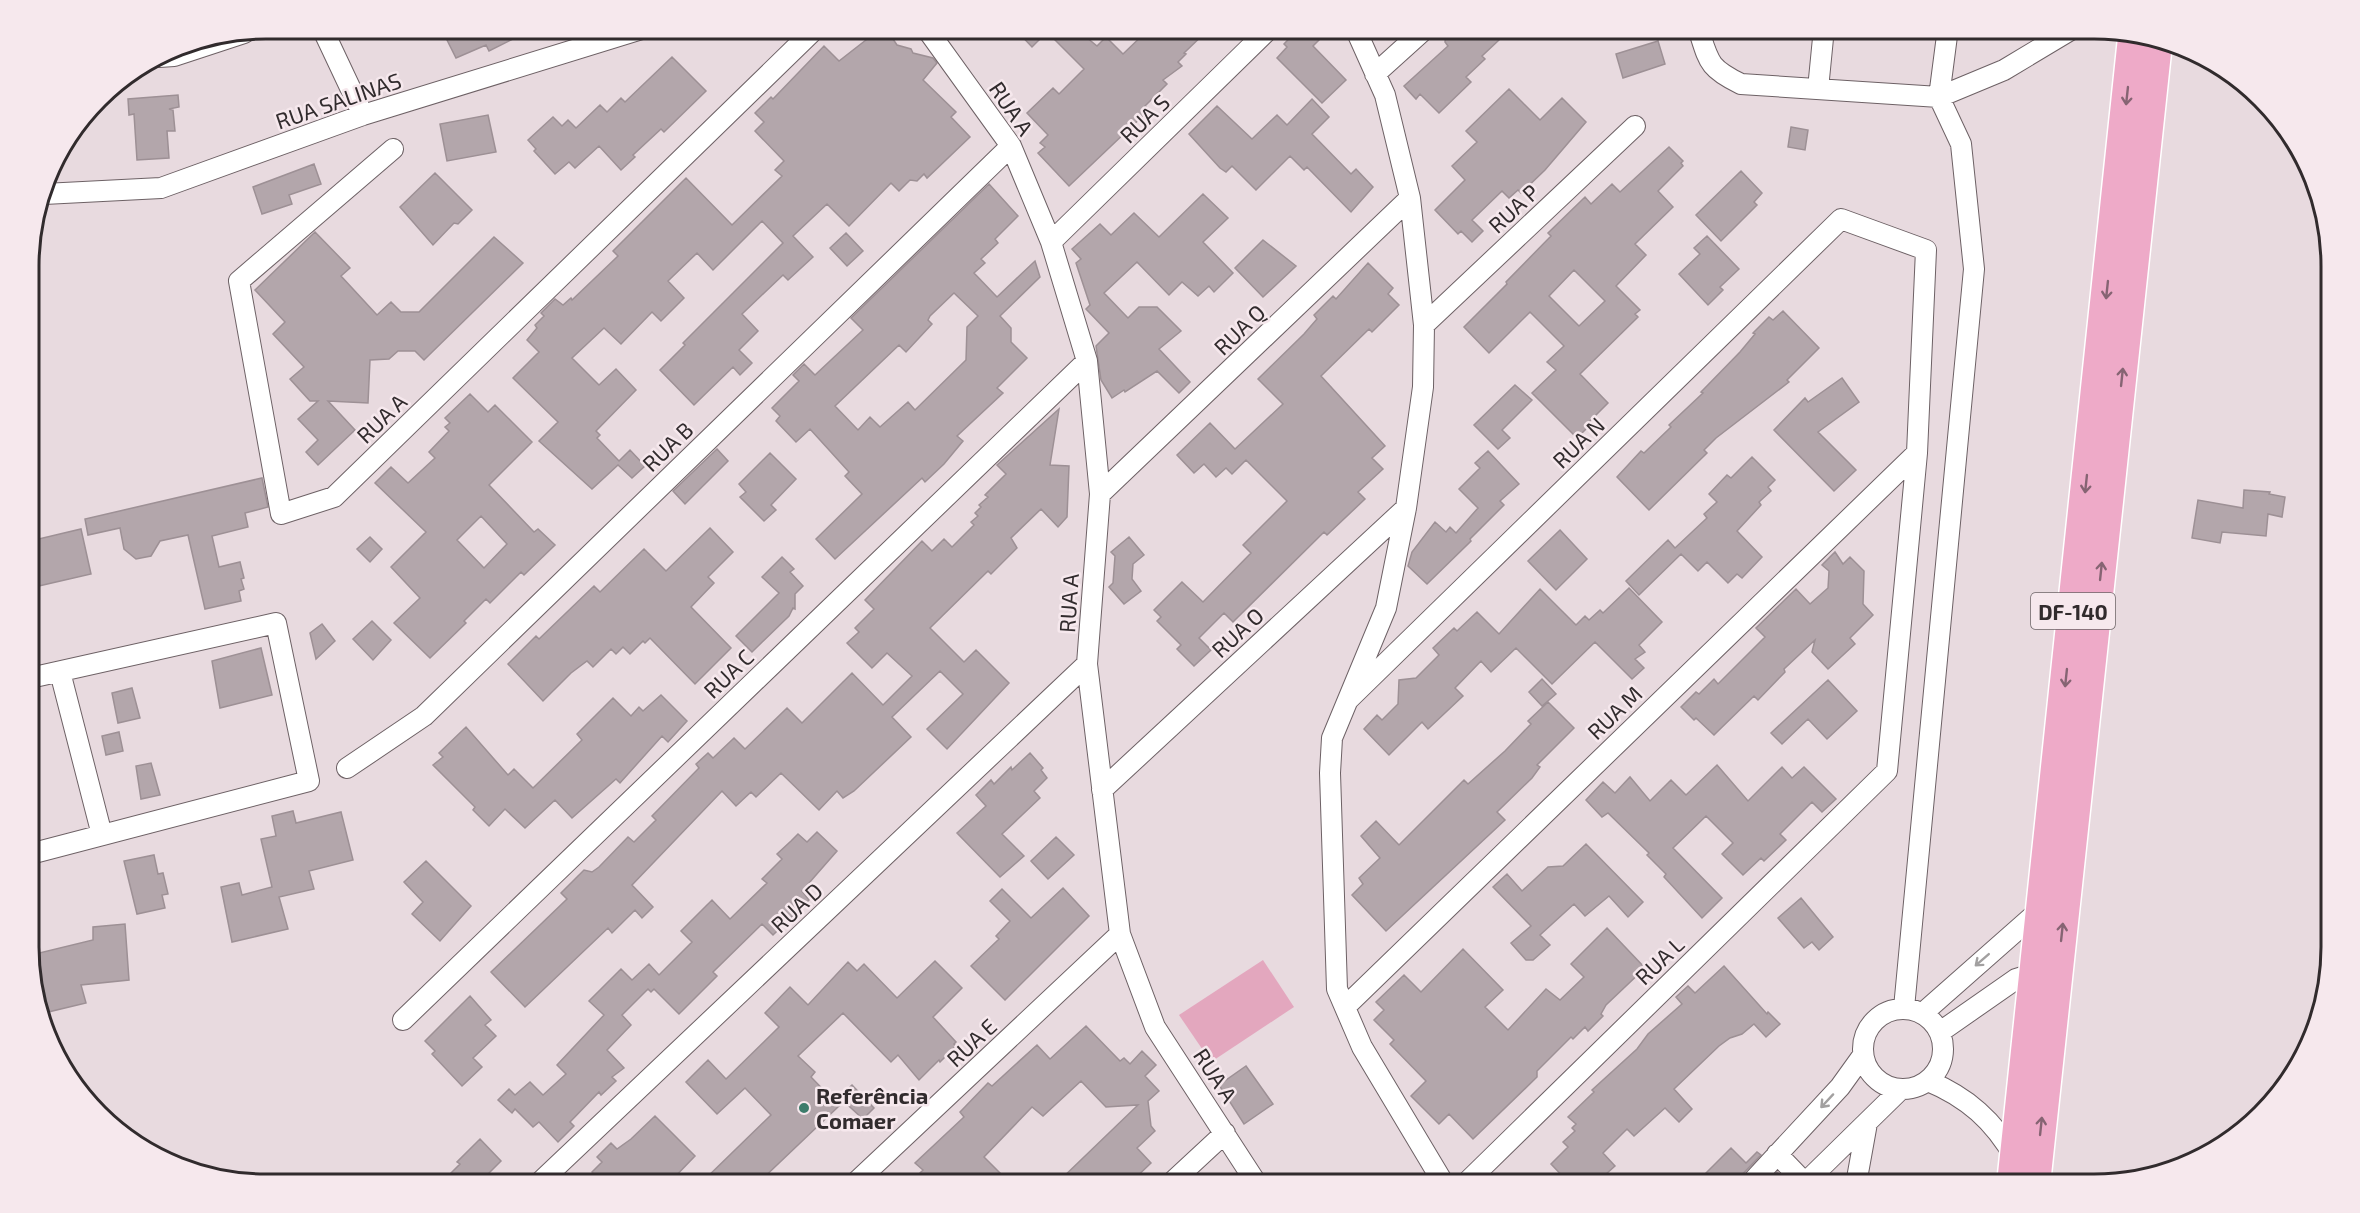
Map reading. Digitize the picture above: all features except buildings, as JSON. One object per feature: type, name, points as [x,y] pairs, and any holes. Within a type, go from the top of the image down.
[{"type":"main road","name":"DF-140","points":[[2013,1171],[2133,42]]},
{"type":"main road","name":"DF-140","points":[[2036,1174],[2156,48]]},
{"type":"street","points":[[327,39],[363,116]]},
{"type":"street","name":"RUA SALINAS","points":[[51,194],[161,188],[363,116],[610,39]]},
{"type":"street","name":"RUA A","points":[[393,149],[239,280],[281,514],[334,497],[805,39]]},
{"type":"street","name":"RUA A","points":[[934,39],[1011,146],[1052,242],[1087,361],[1100,494],[1087,664],[1120,934],[1155,1027],[1251,1174]]},
{"type":"street","name":"RUA S","points":[[1052,242],[1259,39]]},
{"type":"street","points":[[1360,39],[1384,95],[1410,198],[1424,325],[1423,387],[1406,508],[1386,608],[1332,738],[1330,772],[1337,989],[1362,1047],[1438,1174]]},
{"type":"street","points":[[1375,74],[1414,39]]},
{"type":"street","points":[[1702,39],[1707,56],[1716,72],[1741,84],[1939,97],[2004,70],[2056,39]]},
{"type":"street","points":[[1818,89],[1823,39]]},
{"type":"street","points":[[1914,1010],[1974,269],[1961,144],[1939,97],[1947,39]]},
{"type":"street","name":"RUA P","points":[[1424,325],[1635,126]]},
{"type":"street","name":"RUA B","points":[[347,768],[424,716],[1011,146]]},
{"type":"street","name":"RUA Q","points":[[1100,494],[1410,198]]},
{"type":"street","name":"RUA N","points":[[1349,699],[1841,219],[1926,250],[1917,453]]},
{"type":"street","name":"RUA C","points":[[403,1020],[1087,361]]},
{"type":"street","name":"RUA L","points":[[1475,1174],[1887,771],[1917,453]]},
{"type":"street","name":"RUA M","points":[[1345,1007],[1917,453]]},
{"type":"street","name":"RUA O","points":[[1102,790],[1406,508]]},
{"type":"street","points":[[39,676],[276,623],[309,781],[39,852]]},
{"type":"street","name":"RUA D","points":[[549,1174],[1087,664]]},
{"type":"street","points":[[60,672],[102,835]]},
{"type":"street","points":[[1914,1010],[2042,908]]},
{"type":"street","name":"RUA E","points":[[865,1174],[1120,934]]},
{"type":"street","points":[[1940,1032],[2016,979],[2035,973]]},
{"type":"street","points":[[1890,1010],[1914,1010],[1933,1021],[1940,1032],[1944,1044],[1943,1058],[1938,1071],[1928,1081],[1915,1088],[1901,1089],[1887,1086],[1875,1079],[1867,1068],[1863,1054],[1863,1041],[1868,1027],[1890,1010]]},
{"type":"street","points":[[1759,1174],[1840,1087],[1863,1054]]},
{"type":"street","points":[[1928,1081],[1957,1095],[1984,1116],[2013,1171]]},
{"type":"street","points":[[1814,1174],[1901,1089]]},
{"type":"street","points":[[1858,1174],[1867,1123]]},
{"type":"street","points":[[1181,1174],[1225,1133]]},
{"type":"street","points":[[1777,1155],[1795,1174]]},
{"type":"shaded area","points":[[1263,960],[1294,1007],[1211,1062],[1179,1015]]},
{"type":"place","name":"Referência Comaer","points":[[804,1108]]}]
